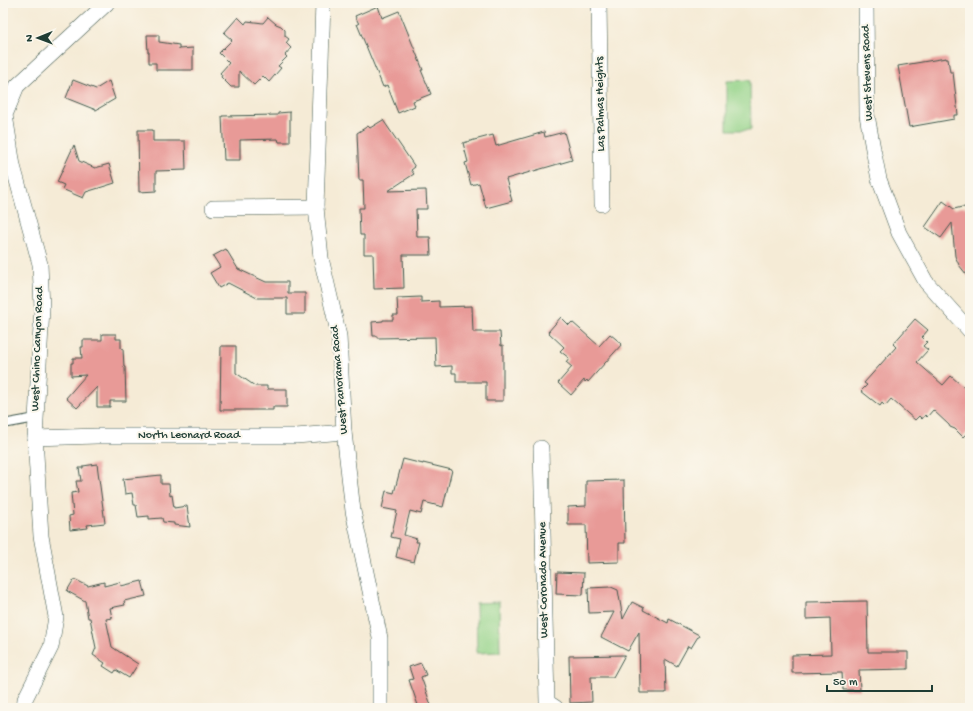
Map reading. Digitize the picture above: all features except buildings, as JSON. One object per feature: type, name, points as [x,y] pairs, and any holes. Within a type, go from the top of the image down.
[{"type":"street","name":"West Chino Canyon Road","points":[[24,708],[25,699],[50,648],[56,617],[41,536],[35,438],[42,308],[40,264],[13,166],[5,115],[17,86],[107,3]]},
{"type":"street","name":"West Panorama Road","points":[[323,3],[316,207],[321,258],[339,336],[344,432],[353,511],[380,638],[380,708]]},
{"type":"street","name":"Las Palmas Heights","points":[[599,3],[602,204]]},
{"type":"street","name":"West Stevens Road","points":[[866,3],[867,115],[879,179],[899,233],[926,282],[970,331]]},
{"type":"street","points":[[213,208],[316,207]]},
{"type":"street","name":"North Leonard Road","points":[[35,438],[97,436],[296,436],[344,432]]},
{"type":"street","name":"West Coronado Avenue","points":[[541,448],[547,702],[556,708]]},
{"type":"lane","points":[[3,424],[36,418]]},
{"type":"green space","points":[[750,80],[751,130],[727,130],[727,81]]},
{"type":"green space","points":[[499,602],[500,652],[477,653],[476,603]]}]
